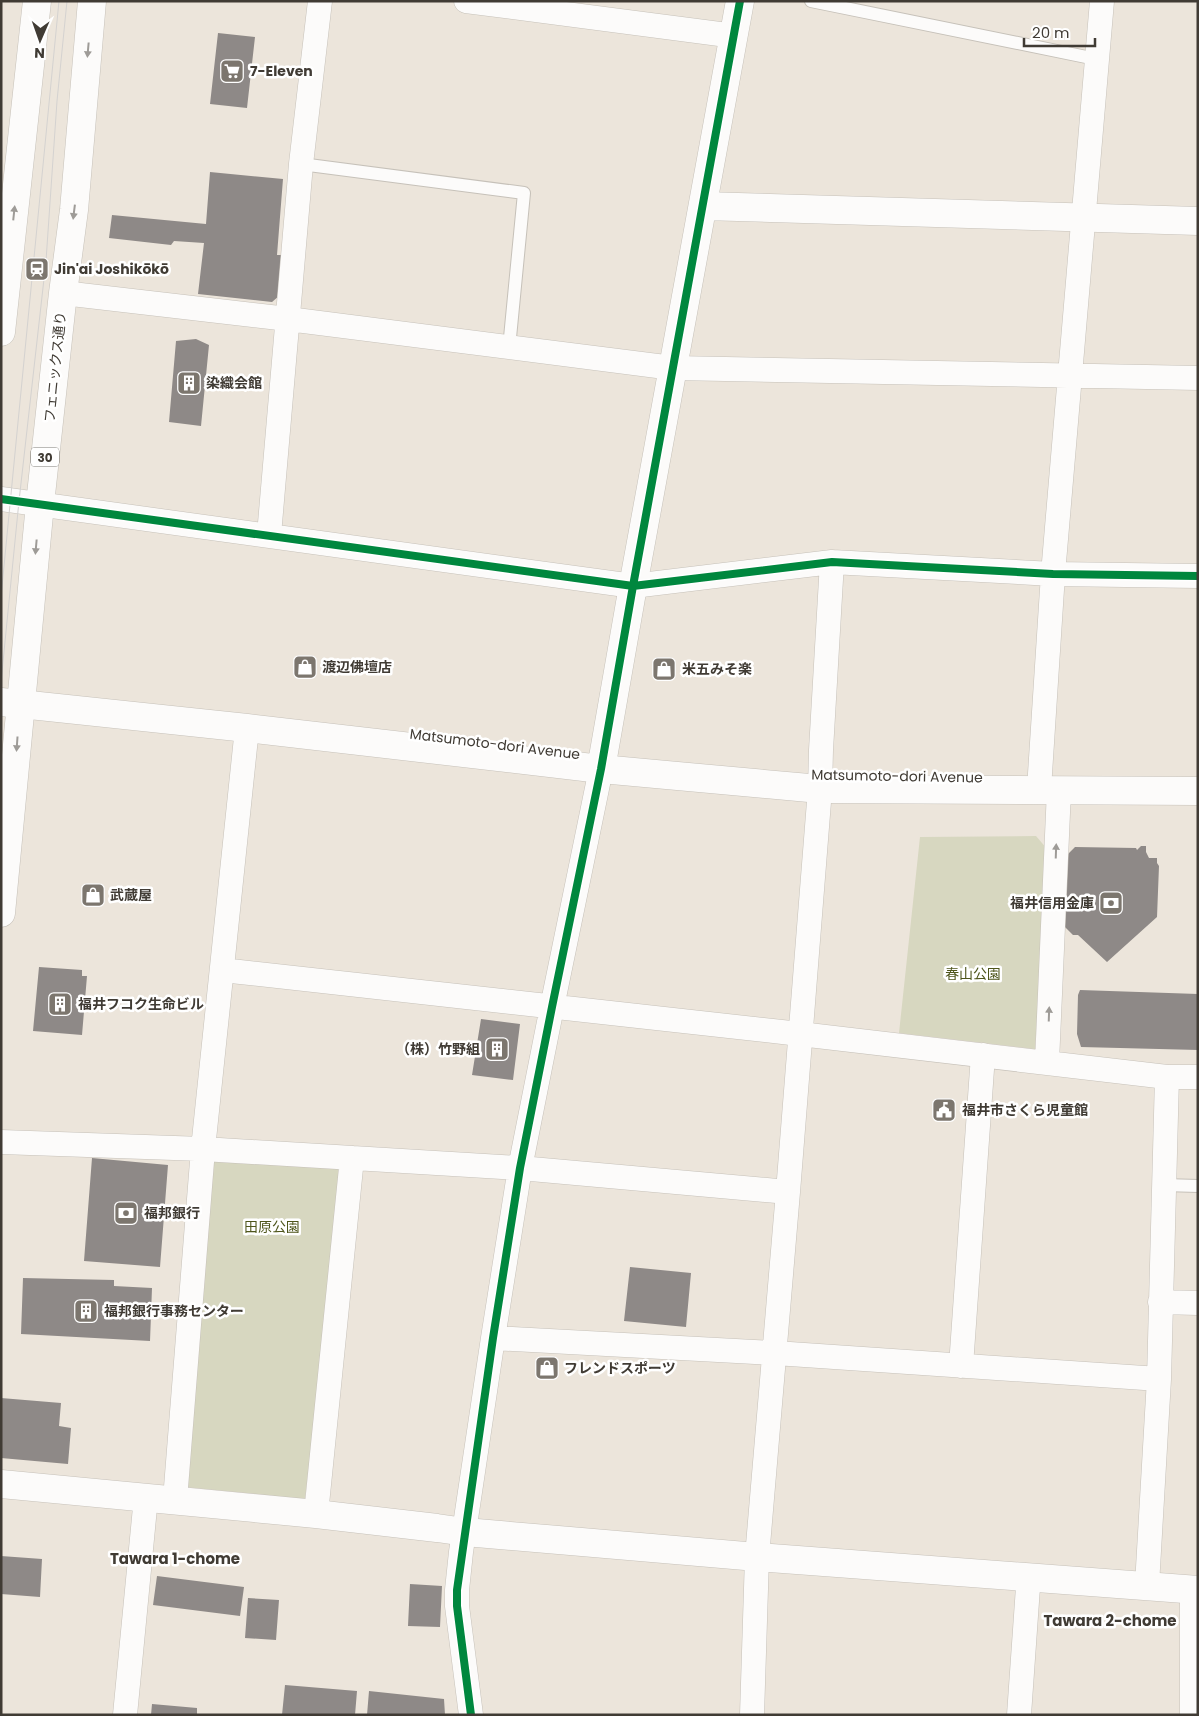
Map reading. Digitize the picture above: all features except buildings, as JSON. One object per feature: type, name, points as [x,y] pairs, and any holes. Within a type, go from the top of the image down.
[{"type":"street","points":[[1,332],[5,256],[37,1]]},
{"type":"street","name":"フェニックス通り","points":[[1,913],[15,781],[11,703],[30,614],[40,504],[74,210],[92,1]]},
{"type":"street","points":[[270,535],[301,164],[320,1]]},
{"type":"street","points":[[466,1],[735,36]]},
{"type":"street","points":[[471,1715],[457,1606],[457,1590],[493,1338],[520,1168],[601,769],[740,1]]},
{"type":"street","points":[[1047,1062],[1053,574],[1102,1]]},
{"type":"street","points":[[704,206],[1198,221]]},
{"type":"street","points":[[63,293],[288,319],[673,368],[1198,378]]},
{"type":"street","points":[[1,499],[633,586],[832,562],[1053,574],[1198,576]]},
{"type":"street","points":[[752,1715],[757,1557],[820,788],[832,562]]},
{"type":"street","name":"Matsumoto-dori Avenue","points":[[11,703],[601,769],[820,788],[1198,791]]},
{"type":"street","points":[[175,1500],[203,1149],[247,728]]},
{"type":"street","points":[[222,970],[1198,1078]]},
{"type":"street","points":[[961,1366],[983,1055]]},
{"type":"street","points":[[1147,1585],[1159,1379],[1167,1076]]},
{"type":"street","points":[[1,1142],[203,1149],[520,1168],[788,1192]]},
{"type":"street","points":[[316,1514],[352,1158]]},
{"type":"street","points":[[1160,1302],[1198,1303]]},
{"type":"street","points":[[493,1338],[775,1353],[1159,1379]]},
{"type":"street","points":[[1,1484],[316,1514],[465,1532],[757,1557],[1195,1589],[1192,1715]]},
{"type":"street","points":[[124,1715],[146,1497]]},
{"type":"street","points":[[1019,1715],[1028,1587],[1026,1577]]},
{"type":"lane","points":[[810,1],[1096,59]]},
{"type":"lane","points":[[301,164],[524,192],[509,348]]},
{"type":"lane","points":[[1164,1185],[1198,1186]]},
{"type":"green space","name":"春山公園","points":[[1036,836],[1048,850],[1035,1049],[899,1033],[920,837]]},
{"type":"green space","name":"田原公園","points":[[212,1156],[345,1164],[305,1499],[185,1487]]},
{"type":"tram line","points":[[1,597],[59,1]]},
{"type":"tram line","points":[[1,682],[46,261],[57,101],[67,1]]},
{"type":"cycle path","points":[[471,1715],[457,1606],[457,1590],[493,1338],[520,1168],[601,769],[740,1]]},
{"type":"cycle path","points":[[1,499],[633,586],[832,562],[1053,574],[1198,576]]},
{"type":"place","name":"7-Eleven","points":[[232,71]]},
{"type":"place","name":"Jin'ai Joshikōkō","points":[[37,269]]},
{"type":"place","name":"染織会館","points":[[189,383]]},
{"type":"place","name":"渡辺佛壇店","points":[[305,667]]},
{"type":"place","name":"米五みそ楽","points":[[664,669]]},
{"type":"place","name":"武蔵屋","points":[[93,895]]},
{"type":"place","name":"福井信用金庫","points":[[1111,903]]},
{"type":"place","name":"福井フコク生命ビル","points":[[60,1004]]},
{"type":"place","name":"（株）竹野組","points":[[497,1049]]},
{"type":"place","name":"福井市さくら児童館","points":[[944,1110]]},
{"type":"place","name":"福邦銀行","points":[[126,1213]]},
{"type":"place","name":"福邦銀行事務センター","points":[[86,1311]]},
{"type":"place","name":"フレンドスポーツ","points":[[547,1368]]},
{"type":"district","name":"Tawara 1-chome","points":[[175,1558]]},
{"type":"district","name":"Tawara 2-chome","points":[[1110,1620]]}]
